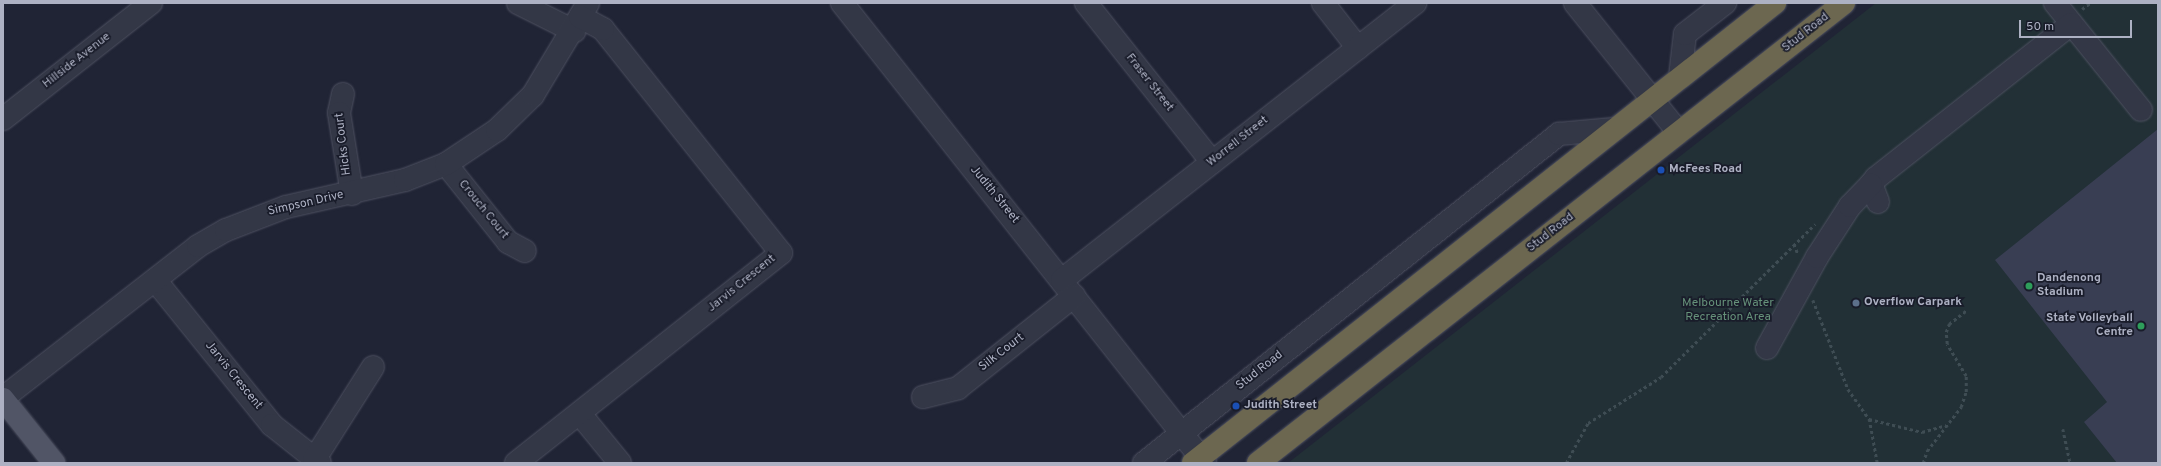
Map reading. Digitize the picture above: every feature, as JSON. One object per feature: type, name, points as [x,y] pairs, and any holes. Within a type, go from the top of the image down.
[{"type":"highway","points":[[1200,461],[1479,237],[1775,3]]},
{"type":"highway","name":"Stud Road","points":[[1258,463],[1844,3]]},
{"type":"main road","points":[[3,398],[54,463]]},
{"type":"street","name":"Hillside Avenue","points":[[3,119],[151,3]]},
{"type":"street","points":[[518,3],[581,17]]},
{"type":"street","name":"Judith Street","points":[[842,3],[1068,288],[1181,433],[1200,461]]},
{"type":"street","name":"Fraser Street","points":[[1086,3],[1212,162]]},
{"type":"street","points":[[1323,3],[1358,48]]},
{"type":"street","name":"Worrell Street","points":[[1068,288],[1212,162],[1414,3]]},
{"type":"street","points":[[1575,3],[1679,133]]},
{"type":"street","points":[[1680,77],[1685,34],[1725,3]]},
{"type":"street","points":[[2055,3],[2141,110]]},
{"type":"street","name":"Simpson Drive","points":[[3,398],[198,246],[261,215],[405,180],[446,164],[497,130],[533,95],[581,17]]},
{"type":"street","name":"Jarvis Crescent","points":[[516,463],[580,414],[781,253],[603,29],[581,17]]},
{"type":"street","points":[[1767,348],[1805,276],[1850,206],[1875,193],[2071,24]]},
{"type":"street","name":"Hicks Court","points":[[343,94],[339,113],[352,194]]},
{"type":"street","name":"Stud Road","points":[[1144,463],[1559,134],[1614,130]]},
{"type":"street","name":"Crouch Court","points":[[446,164],[508,242],[525,251]]},
{"type":"street","points":[[1440,229],[1479,237]]},
{"type":"street","name":"Jarvis Crescent","points":[[155,280],[272,425],[317,461]]},
{"type":"street","name":"Silk Court","points":[[923,397],[958,388],[1068,288]]},
{"type":"street","points":[[317,461],[373,367]]},
{"type":"street","points":[[580,414],[620,463]]},
{"type":"path","points":[[1566,463],[1588,423],[1661,377],[1794,244],[1848,389],[1869,418],[1877,463]]},
{"type":"path","points":[[1923,463],[1946,425],[1961,407],[1966,392],[1966,376],[1947,344],[1946,332],[1949,324],[1967,310]]},
{"type":"path","points":[[1869,418],[1922,432],[1946,425]]},
{"type":"path","points":[[2063,429],[2070,463]]},
{"type":"green space","name":"Melbourne Water Recreation Area","points":[[1876,3],[2158,3],[2158,463],[1288,463]]},
{"type":"building","points":[[2158,129],[2158,463],[2117,463],[2084,422],[2107,402],[1995,260]]},
{"type":"place","name":"McFees Road","points":[[1661,170]]},
{"type":"place","name":"Dandenong Stadium","points":[[2029,286]]},
{"type":"place","name":"Overflow Carpark","points":[[1856,303]]},
{"type":"place","name":"State Volleyball Centre","points":[[2141,326]]},
{"type":"place","name":"Judith Street","points":[[1236,406]]}]
